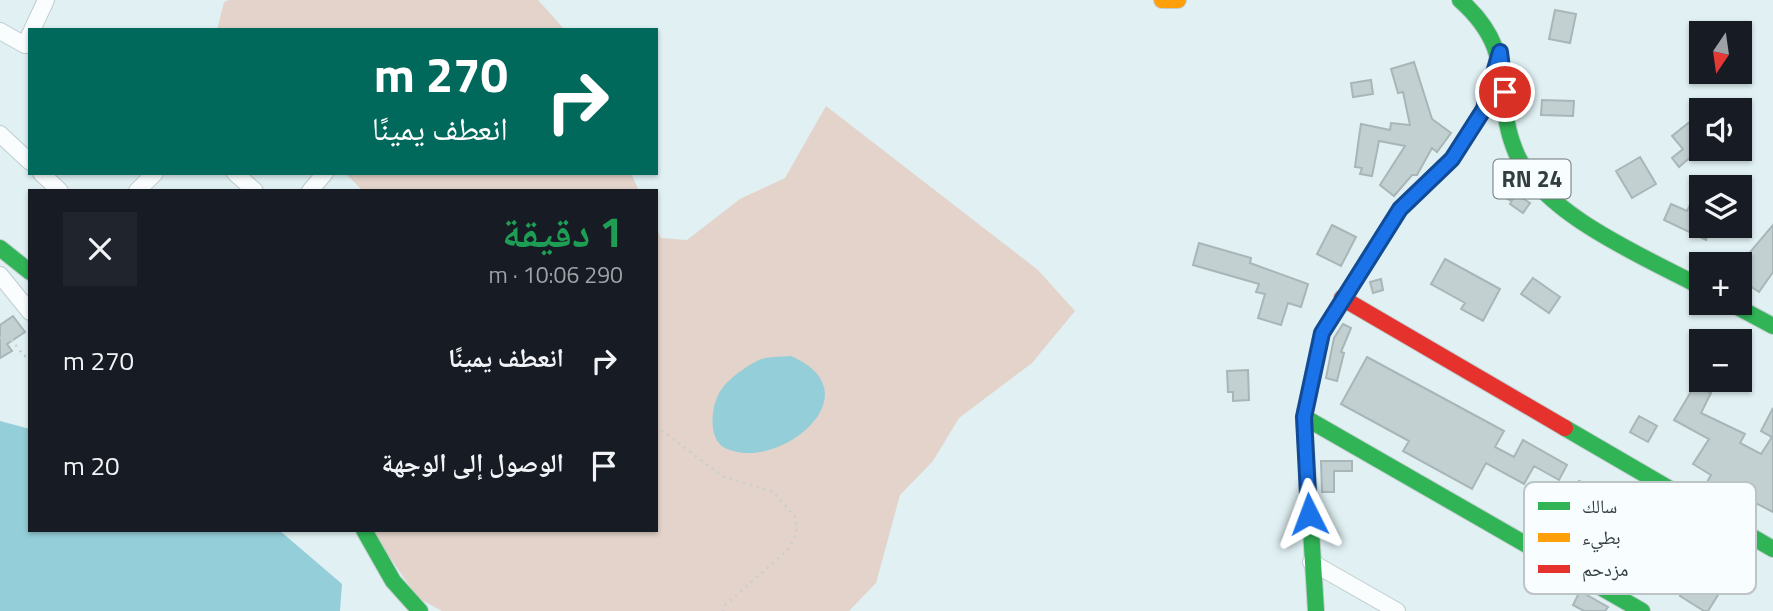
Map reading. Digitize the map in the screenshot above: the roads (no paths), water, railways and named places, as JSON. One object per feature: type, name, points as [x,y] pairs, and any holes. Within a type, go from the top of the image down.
[{"type":"street","points":[[33,28],[46,0]]},
{"type":"street","points":[[1162,0],[1178,0]]},
{"type":"street","name":"RN 24","points":[[1460,0],[1478,12],[1500,52],[1508,138],[1530,177],[1562,207],[1689,280]]},
{"type":"street","points":[[0,31],[25,44],[28,38]]},
{"type":"street","points":[[1316,611],[1304,417],[1322,333],[1400,209],[1452,159],[1484,109],[1500,52]]},
{"type":"street","points":[[0,134],[28,160]]},
{"type":"street","points":[[43,175],[58,189]]},
{"type":"street","points":[[139,189],[153,175]]},
{"type":"street","points":[[237,175],[253,189]]},
{"type":"street","points":[[312,189],[324,175]]},
{"type":"street","points":[[0,248],[28,270]]},
{"type":"street","points":[[0,275],[28,310]]},
{"type":"street","points":[[1342,298],[1659,482]]},
{"type":"street","points":[[1752,315],[1773,326]]},
{"type":"street","points":[[1304,417],[1524,543]]},
{"type":"street","points":[[365,532],[393,581],[420,611]]},
{"type":"street","points":[[1756,538],[1773,548]]},
{"type":"street","points":[[1311,562],[1397,611]]},
{"type":"street","points":[[1612,594],[1642,611]]},
{"type":"water","points":[[791,356],[815,372],[825,390],[822,409],[810,426],[791,440],[769,450],[746,453],[725,448],[715,437],[712,421],[721,390],[738,373],[759,360]]},
{"type":"water","points":[[0,421],[28,428],[28,532],[281,532],[342,584],[340,611],[0,611]]}]
